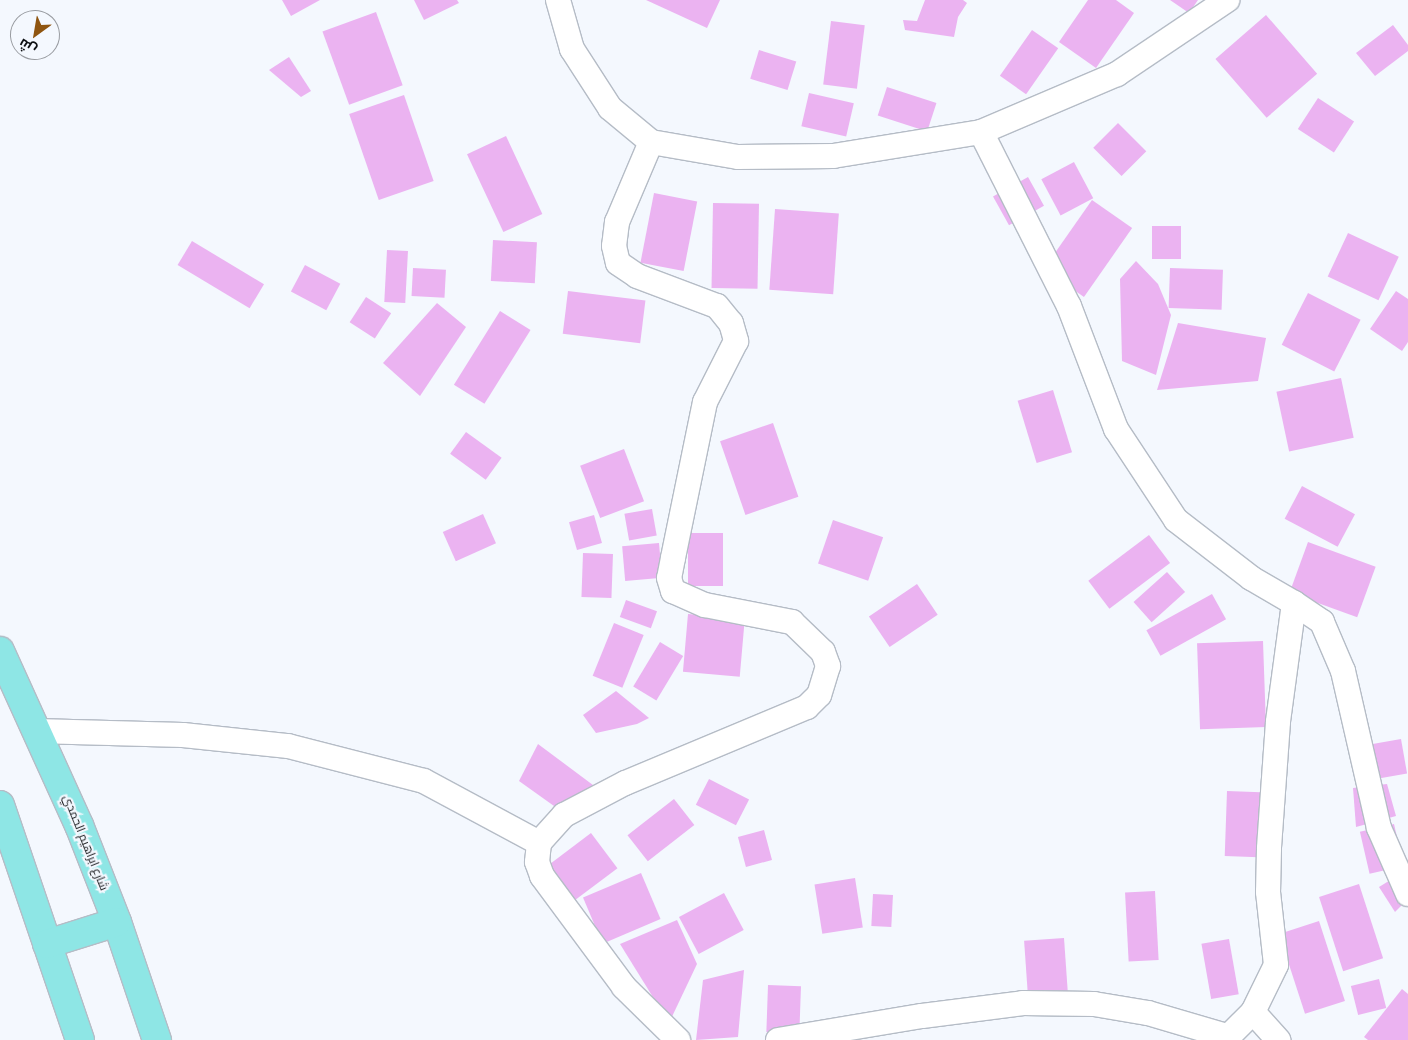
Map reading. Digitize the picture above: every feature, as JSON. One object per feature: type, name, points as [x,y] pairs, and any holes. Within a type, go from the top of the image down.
[{"type":"main road","name":"شارع ابراهيم الحمدي","points":[[0,651],[79,825],[117,922],[157,1040]]},
{"type":"main road","points":[[3,821],[48,944],[80,1040]]},
{"type":"main road","points":[[48,944],[117,922]]},
{"type":"street","points":[[558,0],[572,49],[610,108],[651,142],[738,157],[833,156],[982,132],[1117,74],[1227,0]]},
{"type":"street","points":[[982,132],[1069,306],[1116,429],[1170,512],[1176,520],[1251,578],[1322,622],[1343,671],[1379,828],[1408,894]]},
{"type":"street","points":[[651,142],[617,222],[614,246],[618,263],[637,276],[717,306],[731,323],[736,341],[704,402],[669,578],[673,591],[705,605],[792,622],[822,652],[828,666],[826,682],[819,695],[807,707],[625,783],[564,815],[539,843],[537,862],[542,876],[624,987],[678,1040]]},
{"type":"street","points":[[778,1040],[912,1017],[1023,1003],[1094,1004],[1148,1013],[1225,1038],[1253,1012],[1276,965],[1268,892],[1270,849],[1278,722],[1294,603]]},
{"type":"street","points":[[36,731],[183,735],[288,746],[424,781],[539,843]]},
{"type":"street","points":[[1253,1012],[1278,1040]]},
{"type":"building","points":[[282,0],[320,0],[291,16]]},
{"type":"building","points":[[414,0],[457,0],[459,3],[424,20]]},
{"type":"building","points":[[646,0],[720,0],[707,28]]},
{"type":"building","points":[[925,0],[963,0],[967,3],[958,17],[954,37],[905,30],[903,20],[917,21]]},
{"type":"building","points":[[1088,0],[1116,0],[1134,13],[1096,68],[1059,42]]},
{"type":"building","points":[[1170,0],[1198,0],[1189,13]]},
{"type":"building","points":[[376,12],[403,85],[349,105],[322,31]]},
{"type":"building","points":[[1266,15],[1317,74],[1267,118],[1215,59]]},
{"type":"building","points":[[831,21],[865,25],[857,89],[823,85]]},
{"type":"building","points":[[1393,25],[1408,45],[1408,51],[1375,76],[1356,53]]},
{"type":"building","points":[[1032,30],[1058,48],[1026,94],[1000,76]]},
{"type":"building","points":[[759,50],[796,61],[788,90],[750,79]]},
{"type":"building","points":[[289,57],[311,91],[301,97],[269,70]]},
{"type":"building","points":[[887,87],[936,103],[927,132],[878,116]]},
{"type":"building","points":[[809,93],[854,103],[846,136],[801,126]]},
{"type":"building","points":[[404,95],[434,181],[379,200],[349,114]]},
{"type":"building","points":[[1318,98],[1354,121],[1334,152],[1298,129]]},
{"type":"building","points":[[1118,123],[1146,151],[1122,176],[1093,148]]},
{"type":"building","points":[[506,136],[542,214],[503,232],[467,154]]},
{"type":"building","points":[[1074,162],[1093,198],[1061,216],[1041,179]]},
{"type":"building","points":[[1028,177],[1044,206],[1009,225],[993,196]]},
{"type":"building","points":[[654,193],[697,201],[684,271],[640,263]]},
{"type":"building","points":[[1092,200],[1132,228],[1084,297],[1044,269]]},
{"type":"building","points":[[713,203],[759,204],[758,289],[712,288]]},
{"type":"building","points":[[775,209],[839,213],[833,294],[769,290]]},
{"type":"building","points":[[1152,226],[1181,226],[1181,259],[1152,259]]},
{"type":"building","points":[[1348,233],[1399,257],[1378,300],[1328,277]]},
{"type":"building","points":[[493,240],[537,242],[535,283],[491,281]]},
{"type":"building","points":[[192,241],[264,284],[250,308],[178,265]]},
{"type":"building","points":[[387,250],[408,251],[405,303],[384,302]]},
{"type":"building","points":[[1136,261],[1158,284],[1171,315],[1156,375],[1122,361],[1120,279]]},
{"type":"building","points":[[305,265],[340,284],[326,310],[291,291]]},
{"type":"building","points":[[413,268],[446,270],[444,298],[412,296]]},
{"type":"building","points":[[1170,268],[1223,270],[1222,310],[1169,308]]},
{"type":"building","points":[[568,291],[645,301],[640,343],[563,334]]},
{"type":"building","points":[[1396,291],[1408,299],[1408,342],[1402,351],[1370,329]]},
{"type":"building","points":[[1308,293],[1361,320],[1334,371],[1282,345]]},
{"type":"building","points":[[366,297],[391,313],[375,338],[350,322]]},
{"type":"building","points":[[437,303],[466,327],[420,396],[383,363]]},
{"type":"building","points":[[500,311],[531,330],[484,404],[454,385]]},
{"type":"building","points":[[1178,323],[1266,338],[1258,381],[1157,390]]},
{"type":"building","points":[[1341,378],[1354,438],[1289,451],[1276,392]]},
{"type":"building","points":[[1053,390],[1072,452],[1037,463],[1018,401]]},
{"type":"building","points":[[773,423],[798,497],[745,515],[720,441]]},
{"type":"building","points":[[466,432],[502,458],[486,480],[450,454]]},
{"type":"building","points":[[624,449],[644,501],[600,518],[580,466]]},
{"type":"building","points":[[1302,486],[1355,514],[1338,547],[1285,519]]},
{"type":"building","points":[[652,509],[657,536],[629,540],[624,514]]},
{"type":"building","points":[[483,514],[496,543],[456,561],[443,532]]},
{"type":"building","points":[[594,515],[602,543],[577,550],[569,522]]},
{"type":"building","points":[[833,520],[883,537],[868,581],[818,563]]},
{"type":"building","points":[[688,533],[723,533],[723,586],[688,586]]},
{"type":"building","points":[[1149,535],[1170,563],[1109,609],[1088,581]]},
{"type":"building","points":[[1308,542],[1376,567],[1357,617],[1290,593]]},
{"type":"building","points":[[659,543],[662,578],[625,581],[622,546]]},
{"type":"building","points":[[583,553],[613,554],[611,598],[581,597]]},
{"type":"building","points":[[1167,572],[1185,592],[1152,622],[1134,602]]},
{"type":"building","points":[[917,584],[938,615],[890,647],[869,616]]},
{"type":"building","points":[[1212,594],[1226,619],[1160,656],[1146,630]]},
{"type":"building","points":[[626,600],[657,611],[651,628],[620,617]]},
{"type":"building","points":[[688,614],[745,619],[740,677],[683,672]]},
{"type":"building","points":[[614,623],[644,635],[622,688],[593,676]]},
{"type":"building","points":[[1263,641],[1266,727],[1200,729],[1197,643]]},
{"type":"building","points":[[660,642],[683,656],[656,700],[633,687]]},
{"type":"building","points":[[616,691],[649,718],[637,724],[596,733],[583,715]]},
{"type":"building","points":[[1401,739],[1407,773],[1359,782],[1353,748]]},
{"type":"building","points":[[538,744],[597,788],[561,811],[519,781]]},
{"type":"building","points":[[709,779],[749,799],[736,825],[696,805]]},
{"type":"building","points":[[1387,784],[1396,816],[1356,827],[1353,788]]},
{"type":"building","points":[[1227,791],[1261,792],[1259,857],[1225,856]]},
{"type":"building","points":[[674,799],[694,825],[648,861],[628,835]]},
{"type":"building","points":[[1394,824],[1404,866],[1370,874],[1360,832]]},
{"type":"building","points":[[764,830],[772,860],[746,867],[738,837]]},
{"type":"building","points":[[591,833],[617,868],[571,903],[545,868]]},
{"type":"building","points":[[1405,871],[1408,899],[1395,912],[1379,887]]},
{"type":"building","points":[[641,873],[661,919],[603,944],[583,898]]},
{"type":"building","points":[[855,878],[863,927],[822,934],[815,884]]},
{"type":"building","points":[[1359,884],[1383,958],[1343,971],[1319,897]]},
{"type":"building","points":[[1155,891],[1159,960],[1129,961],[1125,893]]},
{"type":"building","points":[[724,893],[744,930],[699,954],[679,917]]},
{"type":"building","points":[[873,894],[893,895],[891,927],[871,926]]},
{"type":"building","points":[[677,920],[697,964],[669,1023],[620,944]]},
{"type":"building","points":[[1319,921],[1345,1001],[1305,1014],[1279,934]]},
{"type":"building","points":[[1064,938],[1068,992],[1028,995],[1024,941]]},
{"type":"building","points":[[1229,939],[1239,994],[1211,999],[1201,944]]},
{"type":"building","points":[[744,970],[738,1037],[696,1040],[703,980]]},
{"type":"building","points":[[1379,979],[1386,1008],[1358,1015],[1351,986]]},
{"type":"building","points":[[768,985],[801,986],[799,1033],[766,1032]]},
{"type":"building","points":[[1402,989],[1408,994],[1408,1040],[1368,1040],[1364,1037]]}]
